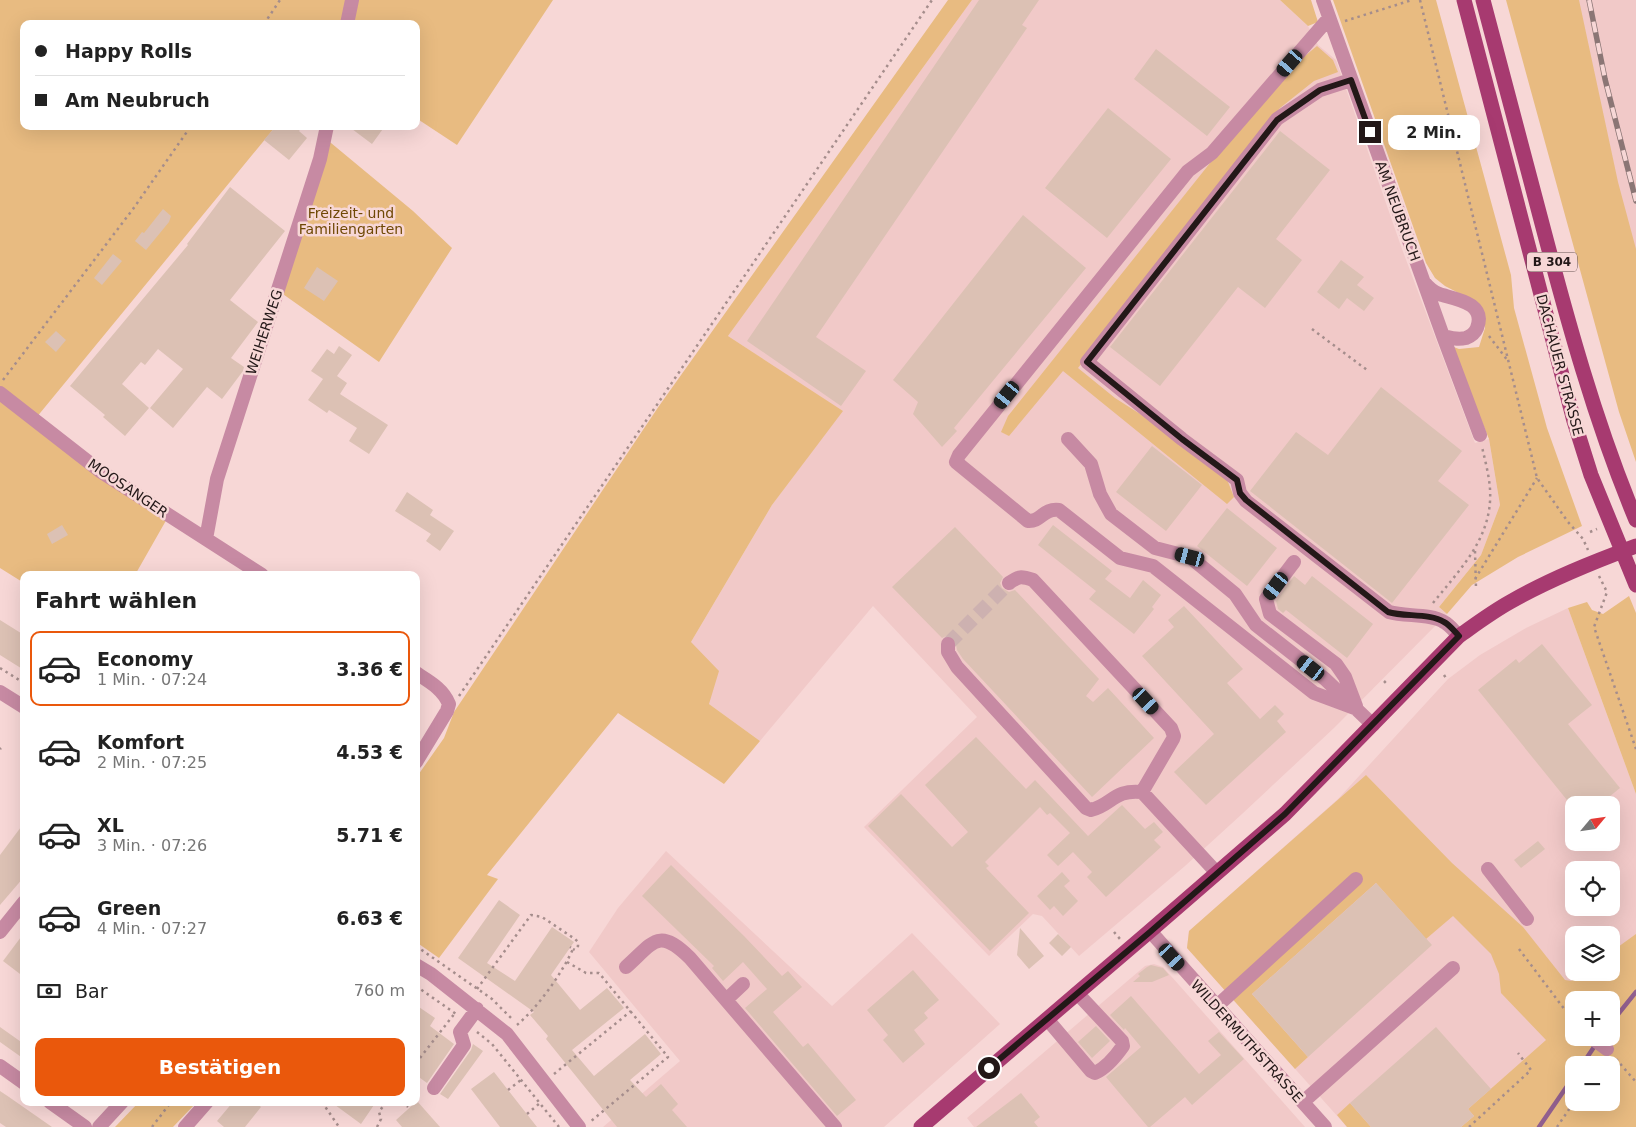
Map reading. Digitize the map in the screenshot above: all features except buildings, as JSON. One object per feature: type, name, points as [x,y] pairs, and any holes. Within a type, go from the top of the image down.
[{"type":"main road","name":"DACHAUER STRASSE","points":[[1464,0],[1574,421],[1591,475],[1629,548]]},
{"type":"main road","name":"DACHAUER STRASSE","points":[[1484,0],[1574,339],[1598,415],[1636,520]]},
{"type":"main road","name":"B 304","points":[[1629,548],[1636,585]]},
{"type":"main road","points":[[921,1127],[1285,814],[1459,636],[1488,615],[1517,598],[1583,566],[1629,548]]},
{"type":"street","points":[[348,20],[352,0]]},
{"type":"street","name":"AM NEUBRUCH","points":[[1324,0],[1442,336],[1480,435]]},
{"type":"street","points":[[1331,23],[1212,152],[1188,171],[959,454],[956,462],[1028,521],[1036,520],[1047,511],[1059,510],[1120,558],[1153,566],[1314,693],[1357,709]]},
{"type":"street","points":[[1351,80],[1320,90],[1277,120],[1087,362],[1182,439],[1237,480],[1240,493],[1246,500],[1388,612],[1423,616],[1444,622],[1459,636]]},
{"type":"street","name":"WEIHERWEG","points":[[206,539],[217,479],[320,159],[326,130]]},
{"type":"street","points":[[1423,281],[1438,294],[1472,306],[1477,314],[1477,329],[1472,335],[1466,338],[1455,339],[1442,336]]},
{"type":"street","name":"MOOSANGER","points":[[0,393],[100,471],[256,571]]},
{"type":"street","points":[[1068,439],[1091,464],[1100,494],[1112,514],[1154,548],[1190,557],[1235,594],[1256,625],[1325,679],[1373,725]]},
{"type":"street","points":[[1294,562],[1266,599],[1270,614],[1336,664],[1345,678],[1357,709]]},
{"type":"street","points":[[1009,583],[1018,577],[1026,577],[1033,580],[1171,728],[1174,739],[1142,792]]},
{"type":"street","points":[[948,644],[948,652],[957,667],[1086,808],[1091,810],[1098,809],[1119,794],[1133,791],[1142,792],[1217,873]]},
{"type":"street","points":[[420,676],[438,687],[446,695],[449,704],[447,711],[420,755]]},
{"type":"street","points":[[0,692],[20,704]]},
{"type":"street","points":[[1488,868],[1527,919]]},
{"type":"street","points":[[1216,1006],[1356,879]]},
{"type":"street","points":[[0,932],[20,907]]},
{"type":"street","name":"WILDERMUTHSTRASSE","points":[[1150,932],[1325,1127]]},
{"type":"street","points":[[626,966],[658,940],[665,940],[682,950],[835,1127]]},
{"type":"street","points":[[420,967],[507,1034],[579,1127]]},
{"type":"street","points":[[1303,1102],[1453,968]]},
{"type":"street","points":[[726,1000],[743,984]]},
{"type":"street","points":[[1047,1019],[1091,1071],[1095,1073],[1099,1071],[1115,1057],[1123,1046],[1122,1040],[1077,994]]},
{"type":"street","points":[[434,1088],[464,1045],[460,1032],[466,1023],[472,1006]]},
{"type":"street","points":[[0,1066],[20,1080]]},
{"type":"street","points":[[55,1106],[84,1127]]},
{"type":"street","points":[[99,1127],[118,1106]]},
{"type":"street","points":[[185,1127],[203,1106]]},
{"type":"path","points":[[267,20],[280,0]]},
{"type":"path","points":[[449,704],[457,699],[932,0]]},
{"type":"path","points":[[1331,23],[1412,0]]},
{"type":"path","points":[[1420,0],[1537,478],[1568,522],[1583,539]]},
{"type":"path","points":[[0,384],[133,210],[188,130]]},
{"type":"path","points":[[1312,329],[1367,370]]},
{"type":"path","points":[[1477,329],[1488,335],[1509,362]]},
{"type":"path","points":[[1423,616],[1476,549],[1488,520],[1490,488],[1480,435]]},
{"type":"path","points":[[1475,579],[1537,478]]},
{"type":"path","points":[[1476,549],[1476,588]]},
{"type":"path","points":[[1607,592],[1594,627],[1636,749]]},
{"type":"path","points":[[0,668],[20,680]]},
{"type":"path","points":[[472,1006],[530,914],[542,917],[578,942],[575,950],[571,948],[567,962],[531,1013],[507,1034]]},
{"type":"path","points":[[1519,949],[1565,1010]]},
{"type":"path","points":[[567,962],[586,973],[599,973],[668,1057],[584,1127]]},
{"type":"path","points":[[420,989],[455,1013],[492,1044],[559,1127]]},
{"type":"path","points":[[544,1082],[631,1011]]},
{"type":"path","points":[[420,1058],[455,1013]]},
{"type":"path","points":[[1607,1048],[1636,1082]]},
{"type":"path","points":[[1469,1127],[1531,1070],[1518,1053]]},
{"type":"path","points":[[508,1090],[522,1080]]},
{"type":"path","points":[[526,1114],[540,1103]]},
{"type":"path","points":[[152,1127],[168,1106]]},
{"type":"path","points":[[325,1106],[339,1127]]},
{"type":"path","points":[[377,1127],[381,1119],[379,1112],[383,1106]]},
{"type":"path","points":[[1557,1127],[1568,1111]]},
{"type":"shaded area","points":[[972,0],[1280,0],[1308,26],[1318,45],[1336,60],[1402,249],[1475,443],[1489,439],[1500,505],[1481,555],[1439,607],[1447,614],[1334,728],[1242,814],[1185,866],[1079,956],[1042,916],[1033,914],[989,956],[864,827],[977,717],[873,606],[760,741],[709,704],[691,642],[772,505],[842,411],[728,336]]},
{"type":"shaded area","points":[[1571,0],[1636,0],[1636,260]]},
{"type":"shaded area","points":[[1568,608],[1636,794],[1636,976],[1620,991],[1565,991],[1565,1046],[1570,1046],[1527,1127],[1347,1127],[1187,948],[1189,931],[1338,799],[1448,679],[1480,655],[1526,628]]},
{"type":"shaded area","points":[[666,851],[832,1006],[912,933],[1000,1024],[884,1127],[603,1127],[680,1061],[589,952],[618,908]]},
{"type":"shaded area","points":[[1154,964],[1163,967],[1305,1127],[974,1127],[967,1118],[1145,966]]},
{"type":"green space","points":[[0,0],[553,0],[457,145],[420,121],[420,20],[20,20],[20,130],[273,130],[36,418],[0,390]]},
{"type":"green space","points":[[948,0],[972,0],[728,336],[843,411],[772,505],[691,642],[719,671],[709,704],[760,741],[724,784],[618,713],[487,875],[498,879],[439,958],[420,945],[420,772],[444,738],[454,712],[659,406]]},
{"type":"green space","points":[[1280,0],[1311,0],[1318,22],[1308,26]]},
{"type":"green space","points":[[1333,0],[1436,0],[1511,275],[1514,308],[1547,428],[1582,526],[1518,557],[1472,585],[1447,614],[1439,607],[1481,555],[1500,505],[1489,439],[1451,346],[1459,349],[1479,347],[1485,328],[1478,303],[1445,286],[1435,278],[1426,263]]},
{"type":"green space","points":[[1506,0],[1579,0],[1618,182],[1636,249],[1636,462],[1619,412]]},
{"type":"green space","points":[[1317,46],[1333,60],[1338,72],[1314,81],[1280,108],[1078,368],[1115,398],[1159,426],[1226,477],[1234,497],[1227,504],[1063,371],[1009,436],[1001,432],[1008,416],[1238,128],[1289,69]]},
{"type":"green space","name":"Freizeit- und Familiengarten","points":[[325,138],[413,211],[452,248],[379,362],[280,292]]},
{"type":"green space","points":[[0,393],[168,517],[137,571],[20,571],[20,580],[0,568]]},
{"type":"green space","points":[[1629,596],[1636,613],[1636,794],[1568,608],[1587,602],[1592,610],[1603,614]]},
{"type":"green space","points":[[1366,775],[1452,863],[1523,927],[1565,981],[1620,981],[1620,946],[1636,934],[1636,1127],[1461,1127],[1474,1116],[1468,1109],[1546,1040],[1501,993],[1499,974],[1491,954],[1453,916],[1426,939],[1376,883],[1252,994],[1308,1057],[1295,1069],[1187,948],[1189,931]]},
{"type":"green space","points":[[1350,1103],[1371,1127],[1347,1127],[1337,1115]]},
{"type":"green space","points":[[135,1106],[193,1106],[173,1127],[115,1127]]},
{"type":"waterway","points":[[1620,1012],[1636,992]]},
{"type":"waterway","points":[[1588,1056],[1595,1046]]},
{"type":"waterway","points":[[1539,1127],[1565,1089]]},
{"type":"tunnel","points":[[948,644],[1009,583]]},
{"type":"railway","points":[[1589,0],[1605,79],[1636,201]]},
{"type":"route","points":[[989,1068],[1150,932],[1285,814],[1459,636],[1444,622],[1423,616],[1388,612],[1246,500],[1240,493],[1237,480],[1182,439],[1087,362],[1277,120],[1320,90],[1351,80],[1370,132]]}]
